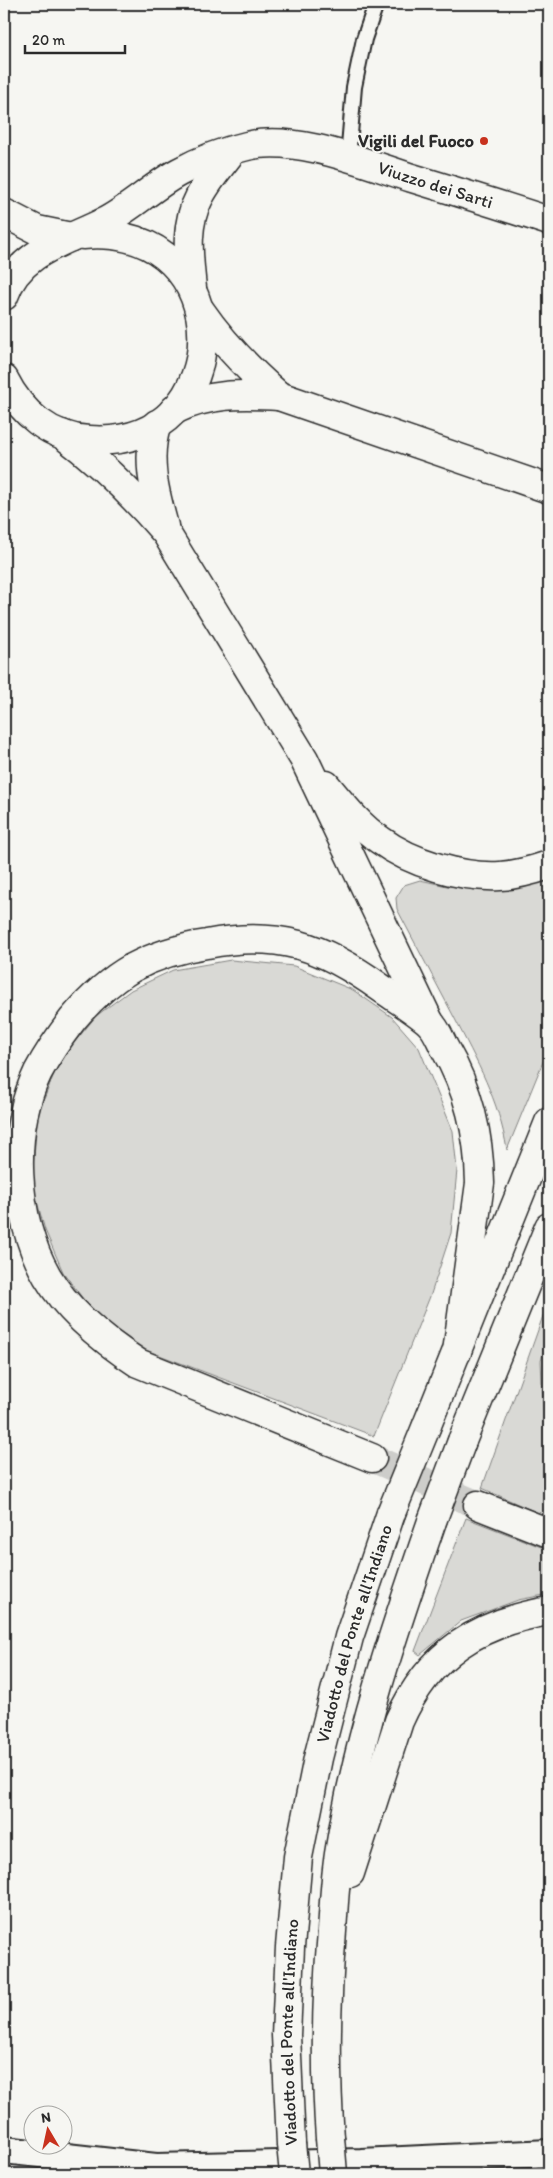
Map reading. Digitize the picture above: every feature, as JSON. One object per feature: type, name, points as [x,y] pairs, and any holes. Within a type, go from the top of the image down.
[{"type":"main road","name":"Viuzzo dei Sarti","points":[[75,236],[123,212],[180,172],[232,151],[262,143],[279,143],[305,147],[348,158],[549,221]]},
{"type":"main road","points":[[166,533],[155,493],[151,460],[152,436],[165,418],[187,394],[197,374],[204,332],[196,299],[188,247],[191,217],[199,197],[232,151]]},
{"type":"main road","points":[[4,214],[37,230],[75,236]]},
{"type":"main road","points":[[4,296],[17,273],[32,258],[50,245],[75,236],[101,233],[144,243],[163,255],[179,270],[215,332],[244,364],[279,396]]},
{"type":"main road","points":[[4,379],[12,395],[26,412],[42,425],[81,440],[120,439],[139,433],[203,398],[225,395],[279,396],[549,488]]},
{"type":"main road","points":[[62,434],[102,466],[166,533],[304,759],[431,1024],[454,1064],[466,1091],[474,1119],[479,1155],[480,1183],[456,1352]]},
{"type":"main road","points":[[304,759],[348,810],[379,840],[422,862],[457,871],[500,876],[549,865]]},
{"type":"main road","points":[[372,1458],[138,1363],[104,1340],[88,1325],[48,1277],[32,1245],[19,1180],[20,1132],[38,1073],[54,1043],[81,1010],[97,994],[132,968],[158,956],[186,948],[252,939],[279,941],[301,946],[352,967],[431,1024]]},
{"type":"main road","name":"Viadotto del Ponte all'Indiano","points":[[294,2174],[286,2035],[290,1947],[298,1857],[318,1758],[349,1637],[391,1513],[549,1122]]},
{"type":"main road","name":"Viadotto del Ponte all'Indiano","points":[[333,2174],[326,2039],[337,1872],[351,1790],[383,1669],[432,1521],[462,1441],[549,1228]]},
{"type":"main road","points":[[478,1505],[549,1533]]},
{"type":"main road","points":[[332,1932],[399,1720],[410,1697],[425,1674],[444,1656],[469,1638],[493,1625],[549,1611]]},
{"type":"street","points":[[4,2150],[156,2167],[361,2162],[549,2153]]},
{"type":"lane","points":[[348,158],[354,87],[364,39],[376,4]]},
{"type":"shaded area","points":[[549,878],[549,1047],[507,1150],[499,1114],[486,1082],[397,909],[396,898],[404,885],[420,880],[447,886],[479,889],[526,884]]},
{"type":"shaded area","points":[[231,960],[294,966],[353,990],[392,1017],[419,1048],[453,1131],[457,1170],[451,1233],[431,1294],[374,1436],[146,1350],[95,1315],[63,1272],[45,1230],[32,1184],[37,1117],[59,1061],[96,1016],[131,990],[173,970]]},
{"type":"shaded area","points":[[549,1299],[549,1332],[541,1361],[544,1423],[549,1439],[549,1518],[482,1488]]},
{"type":"shaded area","points":[[466,1518],[549,1550],[549,1594],[518,1600],[461,1621],[420,1655],[415,1651]]},
{"type":"tunnel","points":[[372,1458],[478,1505]]},
{"type":"place","name":"Vigili del Fuoco","points":[[484,141]]}]
